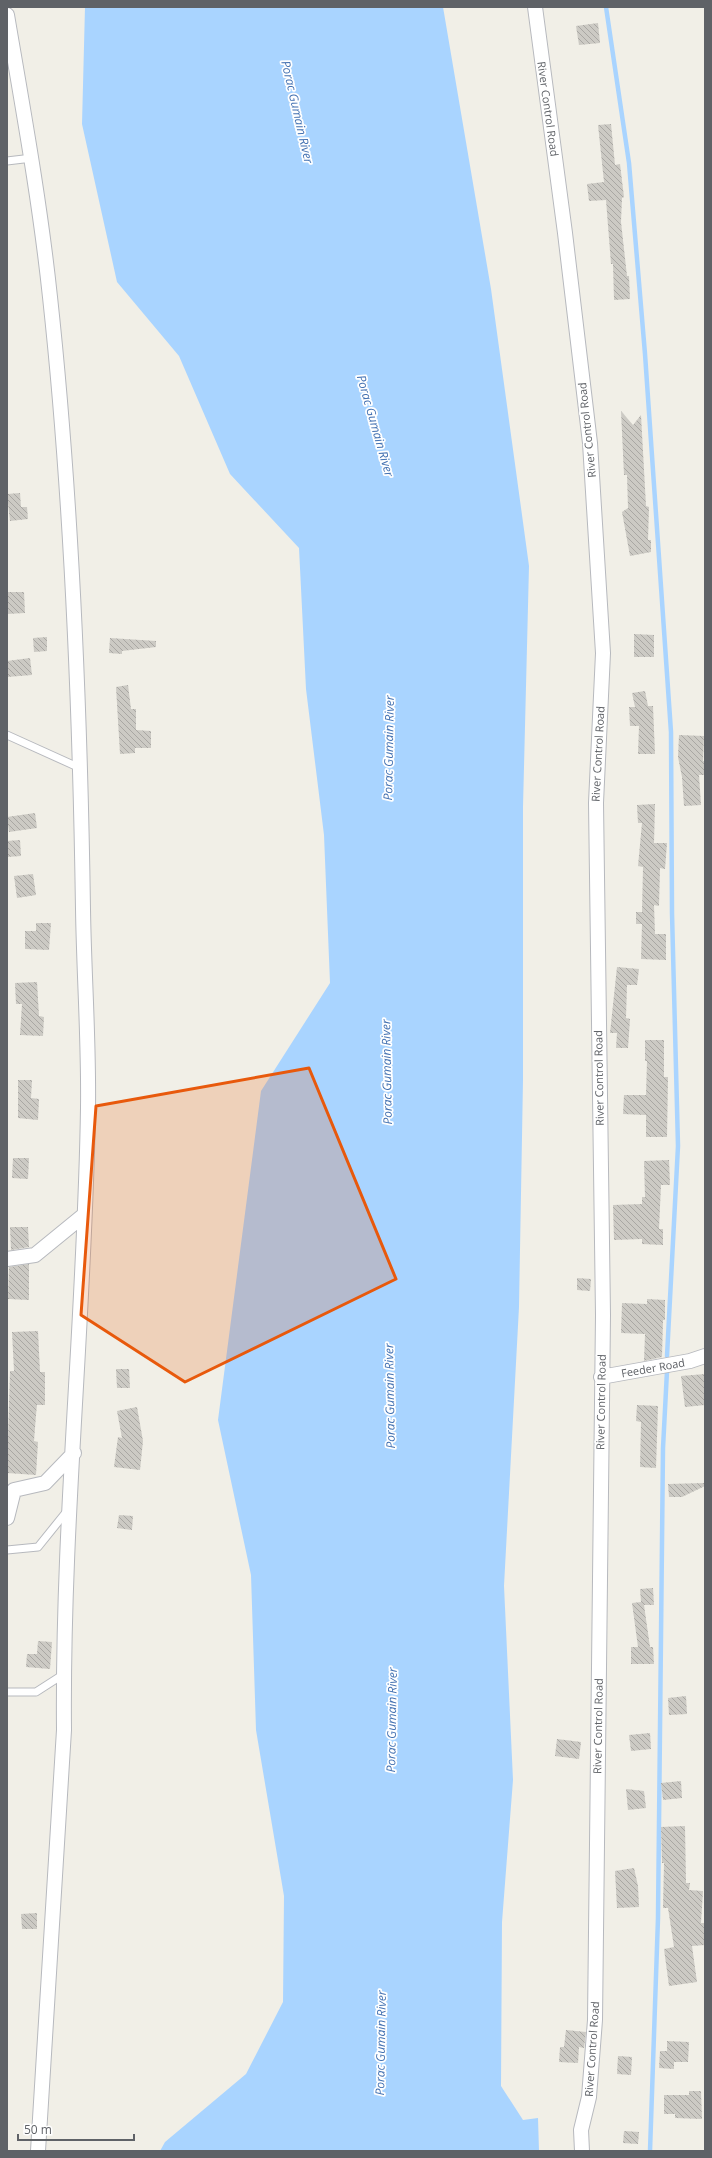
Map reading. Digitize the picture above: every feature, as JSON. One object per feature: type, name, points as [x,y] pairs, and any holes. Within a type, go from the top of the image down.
[{"type":"street","name":"River Control Road","points":[[535,7],[565,233],[590,443],[603,653],[596,802],[602,1315],[595,2020],[589,2097],[581,2130],[582,2151]]},
{"type":"street","points":[[7,15],[32,158],[50,296],[71,548],[81,768],[88,1107],[74,1452],[69,1509],[64,1674],[64,1730],[38,2151]]},
{"type":"street","points":[[9,1258],[35,1256],[84,1215]]},
{"type":"street","name":"Feeder Road","points":[[601,1377],[690,1361],[705,1356]]},
{"type":"street","points":[[7,1518],[14,1490],[45,1483],[74,1452]]},
{"type":"lane","points":[[7,161],[32,158]]},
{"type":"lane","points":[[7,735],[81,768]]},
{"type":"lane","points":[[7,1550],[38,1547],[69,1509]]},
{"type":"lane","points":[[7,1692],[36,1692],[64,1674]]},
{"type":"highlighted area","points":[[309,1068],[396,1279],[185,1382],[81,1315],[96,1106]]},
{"type":"water","name":"Porac Gumain River","points":[[85,7],[443,7],[491,289],[529,566],[523,807],[523,1080],[519,1307],[504,1586],[513,1780],[502,1922],[501,2086],[523,2120],[538,2118],[539,2151],[160,2151],[165,2142],[246,2074],[283,2002],[284,1896],[256,1730],[251,1575],[218,1420],[261,1091],[330,983],[324,835],[306,689],[299,548],[230,474],[179,356],[117,282],[82,124]]},
{"type":"building","points":[[598,23],[600,43],[579,45],[576,26]]},
{"type":"building","points":[[611,124],[615,165],[620,164],[624,197],[622,198],[621,222],[627,276],[629,276],[630,299],[614,300],[613,264],[611,264],[606,200],[589,201],[587,184],[604,182],[598,125]]},
{"type":"building","points":[[621,411],[633,425],[641,415],[646,506],[649,507],[648,540],[651,540],[651,552],[630,556],[622,512],[628,508],[627,475],[624,475]]},
{"type":"building","points":[[20,493],[21,507],[27,507],[28,519],[10,521],[7,494]]},
{"type":"building","points":[[7,592],[24,592],[25,613],[7,614]]},
{"type":"building","points":[[634,634],[654,635],[654,657],[634,657]]},
{"type":"building","points":[[47,637],[47,651],[34,652],[33,638]]},
{"type":"building","points":[[110,638],[156,641],[156,647],[122,651],[122,654],[109,653]]},
{"type":"building","points":[[30,658],[32,675],[7,677],[7,661]]},
{"type":"building","points":[[128,685],[131,709],[136,709],[136,730],[151,731],[151,748],[135,748],[135,753],[120,754],[116,687]]},
{"type":"building","points":[[645,691],[648,706],[653,706],[655,754],[638,754],[639,726],[630,726],[629,707],[635,707],[632,693]]},
{"type":"building","points":[[679,735],[704,736],[703,761],[705,761],[705,775],[699,775],[701,805],[684,806],[682,777],[678,757]]},
{"type":"building","points":[[655,804],[654,843],[667,843],[665,869],[660,868],[659,906],[654,905],[655,934],[666,934],[666,960],[641,959],[642,924],[636,924],[636,912],[642,912],[643,867],[638,866],[642,823],[638,823],[637,805]]},
{"type":"building","points":[[35,813],[37,828],[9,832],[7,817]]},
{"type":"building","points":[[20,840],[21,856],[7,857],[7,841]]},
{"type":"building","points":[[33,874],[36,895],[17,898],[14,876]]},
{"type":"building","points":[[36,923],[51,923],[49,950],[25,949],[25,931],[36,931]]},
{"type":"building","points":[[617,967],[639,969],[637,985],[627,985],[626,1018],[630,1019],[628,1048],[616,1048],[617,1033],[610,1033]]},
{"type":"building","points":[[37,982],[39,1016],[44,1017],[43,1036],[20,1035],[22,1004],[16,1004],[15,983]]},
{"type":"building","points":[[645,1040],[664,1040],[664,1077],[668,1077],[667,1137],[646,1137],[646,1115],[623,1114],[624,1095],[646,1095],[647,1061],[645,1061]]},
{"type":"building","points":[[18,1080],[32,1080],[31,1098],[39,1099],[38,1120],[18,1118]]},
{"type":"building","points":[[13,1158],[29,1158],[28,1179],[12,1178]]},
{"type":"building","points":[[669,1160],[670,1185],[661,1185],[659,1229],[663,1229],[663,1245],[642,1244],[642,1239],[614,1240],[613,1205],[642,1204],[642,1197],[645,1197],[644,1161]]},
{"type":"building","points":[[10,1227],[28,1227],[29,1247],[11,1250]]},
{"type":"building","points":[[29,1264],[29,1300],[8,1299],[9,1267]]},
{"type":"building","points":[[577,1278],[591,1279],[590,1291],[577,1290]]},
{"type":"building","points":[[647,1299],[665,1300],[665,1320],[663,1320],[662,1357],[644,1361],[645,1334],[621,1333],[622,1303],[647,1304]]},
{"type":"building","points":[[38,1331],[40,1372],[45,1372],[45,1405],[37,1405],[34,1441],[38,1442],[36,1475],[7,1473],[10,1371],[14,1371],[12,1332]]},
{"type":"building","points":[[116,1369],[129,1369],[130,1388],[117,1388]]},
{"type":"building","points":[[705,1374],[705,1405],[685,1407],[681,1376]]},
{"type":"building","points":[[637,1405],[658,1406],[656,1468],[640,1467],[641,1422],[636,1421]]},
{"type":"building","points":[[137,1407],[143,1441],[140,1470],[114,1467],[118,1437],[122,1438],[117,1411]]},
{"type":"building","points":[[705,1483],[705,1486],[682,1497],[669,1497],[668,1484]]},
{"type":"building","points":[[119,1515],[133,1516],[132,1530],[117,1528]]},
{"type":"building","points":[[653,1588],[654,1605],[644,1605],[650,1647],[653,1647],[654,1664],[631,1664],[631,1647],[638,1647],[632,1603],[641,1602],[640,1589]]},
{"type":"building","points":[[38,1641],[52,1642],[50,1669],[26,1667],[27,1654],[37,1654]]},
{"type":"building","points":[[686,1696],[687,1714],[669,1715],[668,1698]]},
{"type":"building","points":[[650,1733],[651,1749],[631,1751],[629,1735]]},
{"type":"building","points":[[557,1739],[581,1742],[579,1759],[555,1756]]},
{"type":"building","points":[[681,1781],[682,1798],[663,1800],[661,1783]]},
{"type":"building","points":[[626,1789],[644,1791],[646,1808],[628,1810]]},
{"type":"building","points":[[685,1826],[686,1883],[690,1883],[689,1890],[703,1891],[701,1923],[705,1923],[705,1945],[692,1946],[697,1982],[669,1986],[664,1949],[674,1947],[668,1908],[663,1908],[664,1863],[662,1863],[661,1827]]},
{"type":"building","points":[[634,1868],[638,1886],[639,1907],[617,1908],[615,1871]]},
{"type":"building","points":[[37,1913],[37,1929],[22,1929],[21,1914]]},
{"type":"building","points":[[566,2030],[586,2032],[584,2048],[579,2047],[578,2063],[559,2062],[560,2047],[564,2047]]},
{"type":"building","points":[[667,2041],[689,2042],[688,2062],[674,2062],[674,2069],[659,2068],[660,2051],[667,2051]]},
{"type":"building","points":[[618,2056],[632,2057],[631,2075],[617,2074]]},
{"type":"building","points":[[689,2091],[701,2091],[702,2119],[675,2118],[675,2114],[664,2114],[664,2095],[689,2095]]},
{"type":"building","points":[[624,2131],[639,2132],[638,2144],[623,2143]]},
{"type":"waterway","points":[[606,7],[629,163],[645,354],[671,732],[672,913],[678,1146],[667,1356]]},
{"type":"waterway","points":[[650,2151],[658,1918],[663,1448],[667,1371]]}]
